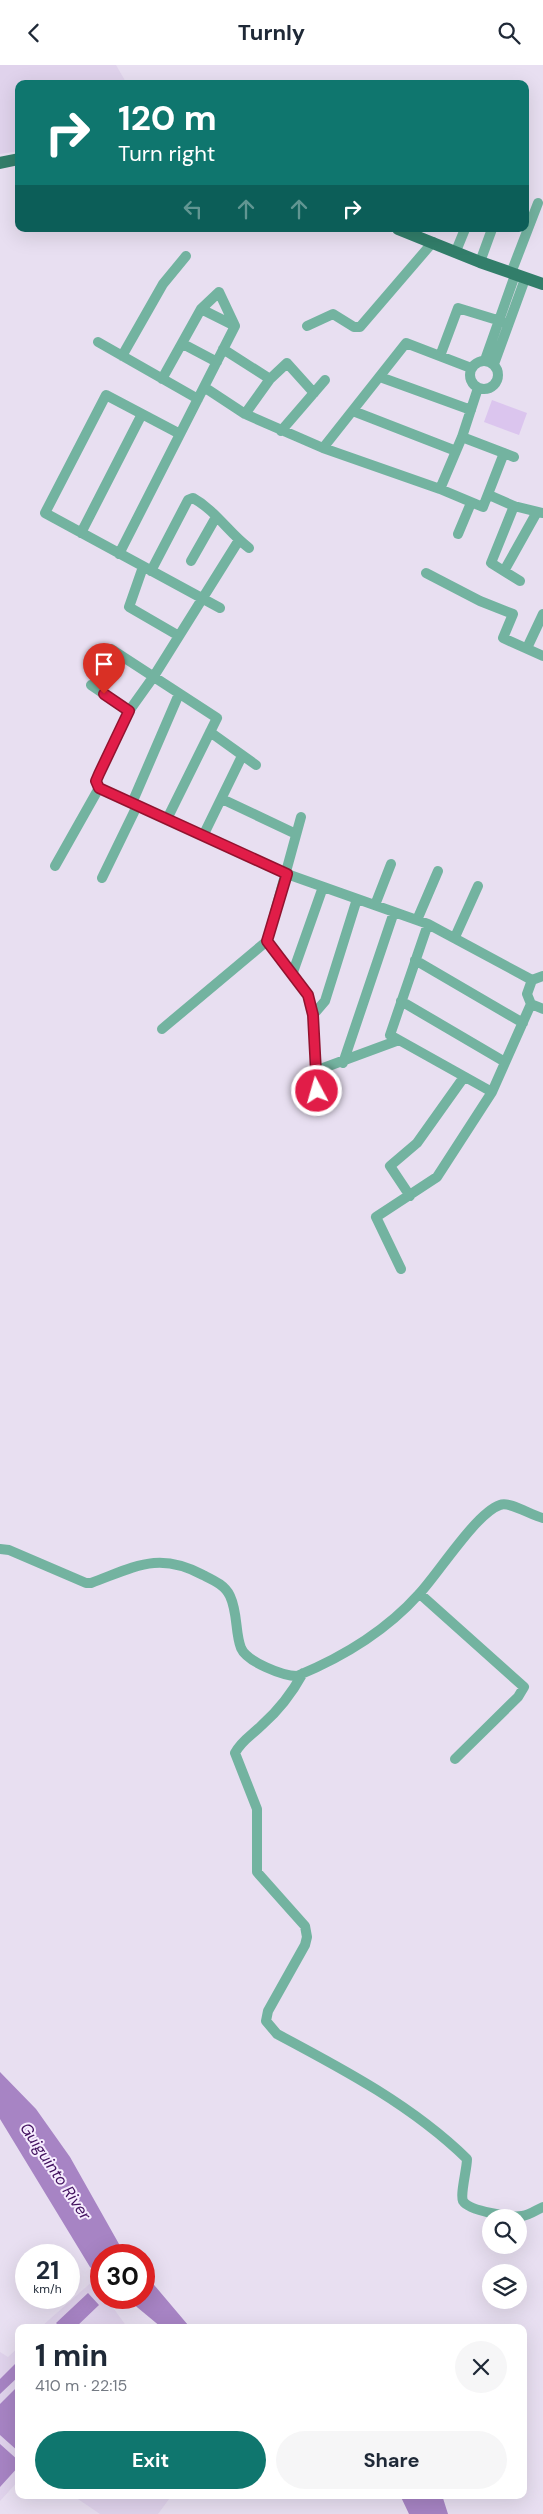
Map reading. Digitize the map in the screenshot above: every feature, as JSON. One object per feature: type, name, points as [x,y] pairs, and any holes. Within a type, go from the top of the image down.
[{"type":"main road","points":[[0,163],[15,160]]},
{"type":"main road","points":[[407,232],[433,241],[480,262],[543,284]]},
{"type":"street","points":[[489,362],[503,322],[538,203]]},
{"type":"street","points":[[456,251],[464,232]]},
{"type":"street","points":[[480,262],[491,232]]},
{"type":"street","points":[[307,326],[333,314],[354,327],[360,327],[433,241]]},
{"type":"street","points":[[122,356],[163,284],[186,257]]},
{"type":"street","points":[[162,379],[201,309],[219,292],[235,327]]},
{"type":"street","points":[[440,356],[458,308],[503,322]]},
{"type":"street","points":[[201,309],[235,327]]},
{"type":"street","points":[[119,554],[235,327]]},
{"type":"street","points":[[98,342],[198,399]]},
{"type":"street","points":[[323,448],[406,343],[472,368]]},
{"type":"street","points":[[183,344],[217,362]]},
{"type":"street","points":[[224,349],[270,379]]},
{"type":"street","points":[[478,362],[489,362],[498,371],[498,381],[487,389],[478,388],[471,379],[472,368],[478,362]]},
{"type":"street","points":[[245,414],[270,379],[287,363],[314,393]]},
{"type":"street","points":[[380,377],[471,410]]},
{"type":"street","points":[[281,431],[325,380]]},
{"type":"street","points":[[204,387],[245,414],[281,431],[323,448],[440,489],[483,507],[509,455],[462,437]]},
{"type":"street","points":[[440,489],[462,437],[478,388]]},
{"type":"street","points":[[180,434],[106,395],[45,513],[220,607]]},
{"type":"street","points":[[353,411],[456,451]]},
{"type":"street","points":[[81,533],[142,414]]},
{"type":"street","points":[[489,495],[514,506],[540,513],[504,571]]},
{"type":"street","points":[[179,636],[129,607],[147,569],[188,500],[192,498],[197,500],[249,548]]},
{"type":"street","points":[[458,534],[471,503]]},
{"type":"street","points":[[514,506],[491,563],[520,581]]},
{"type":"street","points":[[191,561],[216,517]]},
{"type":"street","points":[[239,540],[154,676],[129,711],[96,781],[99,788],[287,874],[428,924],[532,980],[543,976]]},
{"type":"street","points":[[426,573],[480,601],[513,614],[503,638],[543,656]]},
{"type":"street","points":[[527,648],[543,613]]},
{"type":"street","points":[[111,649],[217,718],[167,819]]},
{"type":"street","points":[[91,685],[129,711]]},
{"type":"street","points":[[102,878],[179,694]]},
{"type":"street","points":[[210,732],[256,765]]},
{"type":"street","points":[[204,836],[242,756]]},
{"type":"street","points":[[55,866],[99,788]]},
{"type":"street","points":[[222,799],[296,834]]},
{"type":"street","points":[[162,1029],[267,941],[287,874],[301,817]]},
{"type":"street","points":[[375,905],[391,864]]},
{"type":"street","points":[[417,920],[438,871]]},
{"type":"street","points":[[455,937],[478,886]]},
{"type":"street","points":[[293,972],[323,887]]},
{"type":"street","points":[[313,1015],[324,1001],[357,899]]},
{"type":"street","points":[[343,1063],[394,912]]},
{"type":"street","points":[[428,924],[390,1035],[492,1092]]},
{"type":"street","points":[[267,941],[293,972],[308,995],[313,1015],[314,1071],[317,1091]]},
{"type":"street","points":[[415,960],[522,1023]]},
{"type":"street","points":[[532,980],[527,995],[531,1004],[543,1009]]},
{"type":"street","points":[[401,1001],[505,1062]]},
{"type":"street","points":[[401,1269],[376,1217],[437,1177],[492,1092],[531,1004]]},
{"type":"street","points":[[314,1071],[343,1063],[399,1040]]},
{"type":"street","points":[[410,1195],[390,1166],[417,1143],[464,1077]]},
{"type":"street","points":[[0,1549],[9,1550],[86,1583],[91,1583],[148,1562],[158,1562],[193,1569],[220,1584],[229,1594],[235,1610],[241,1648],[246,1654],[258,1663],[292,1676],[303,1673],[360,1645],[386,1626],[420,1594],[469,1533],[499,1505],[507,1505],[543,1518]]},
{"type":"street","points":[[420,1594],[524,1687],[518,1697],[455,1759]]},
{"type":"street","points":[[303,1673],[289,1698],[242,1742],[235,1753],[257,1809],[257,1873],[305,1926],[307,1937],[306,1945],[268,2011],[266,2021],[277,2034],[400,2105],[459,2151],[466,2159],[462,2197],[467,2205],[486,2212],[516,2216],[524,2216],[543,2207]]},
{"type":"shaded area","points":[[0,65],[116,65],[125,80],[15,80],[15,152],[0,154]]},
{"type":"shaded area","points":[[492,400],[527,413],[519,435],[484,422]]},
{"type":"shaded area","points":[[90,2284],[90,2309],[114,2309],[125,2324],[44,2324],[61,2309],[80,2309],[80,2292]]},
{"type":"shaded area","points":[[15,2351],[15,2484],[0,2501],[0,2352],[8,2357]]},
{"type":"shaded area","points":[[78,2499],[169,2499],[158,2514],[100,2514]]},
{"type":"water","name":"Guiguinto River","points":[[0,2072],[36,2109],[70,2157],[119,2244],[90,2244],[90,2267],[80,2251],[80,2244],[76,2244],[0,2119]]},
{"type":"water","points":[[155,2286],[187,2324],[157,2324],[139,2309],[155,2309]]},
{"type":"water","points":[[88,2293],[90,2295],[90,2309],[95,2309],[79,2324],[57,2324],[71,2309],[80,2309],[80,2300]]},
{"type":"water","points":[[15,2364],[15,2380],[0,2394],[0,2379]]},
{"type":"water","points":[[15,2389],[15,2448],[0,2435],[0,2404]]},
{"type":"water","points":[[0,2444],[15,2457],[15,2470],[0,2487]]},
{"type":"water","points":[[402,2499],[443,2499],[448,2514],[409,2514]]},
{"type":"route","points":[[104,694],[129,711],[96,781],[99,788],[287,874],[267,941],[293,972],[308,995],[313,1015],[314,1071],[317,1091]]}]
